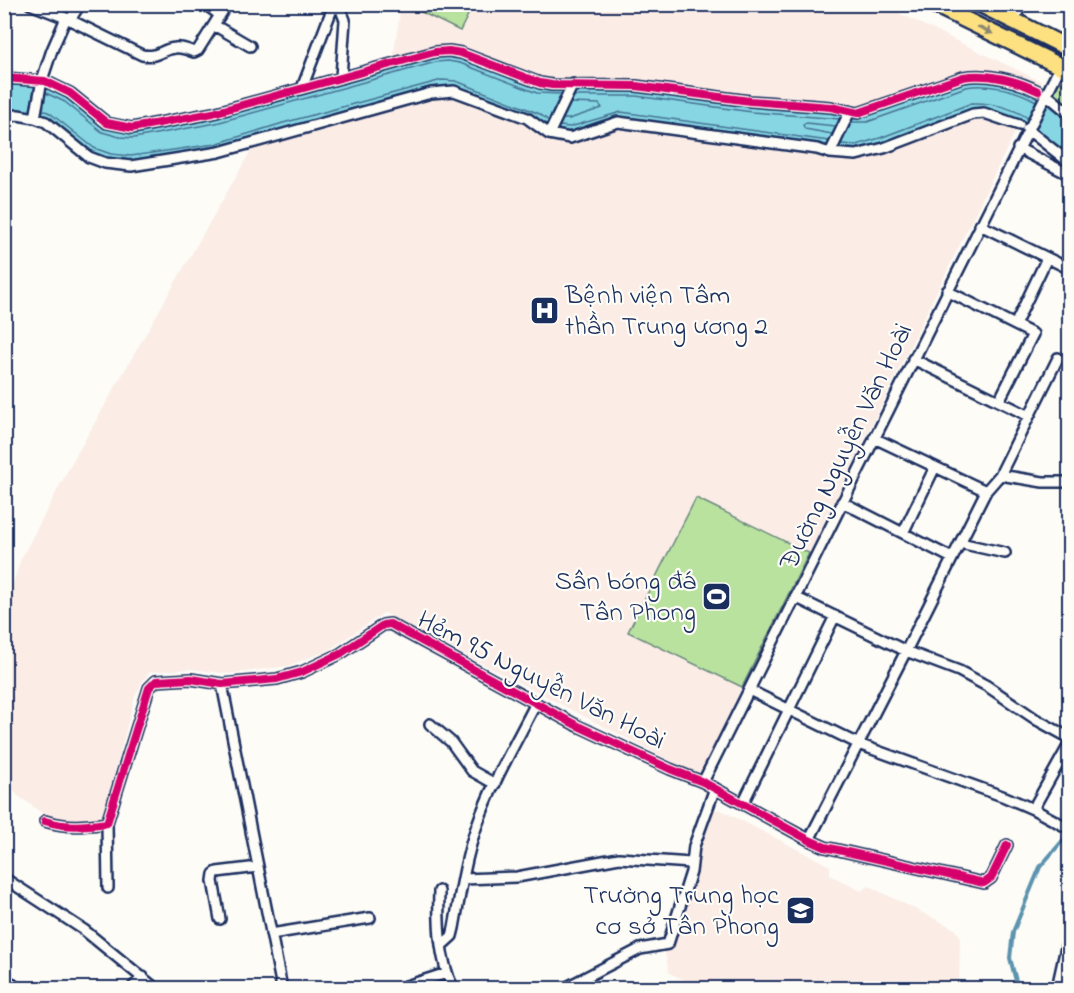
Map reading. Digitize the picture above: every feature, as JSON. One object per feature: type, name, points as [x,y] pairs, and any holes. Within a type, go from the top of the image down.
[{"type":"main road","points":[[933,4],[1065,69]]},
{"type":"main road","points":[[980,4],[1070,49]]},
{"type":"street","points":[[30,4],[68,19],[142,55],[152,57],[172,48],[179,47],[194,52],[198,50],[227,4]]},
{"type":"street","points":[[35,118],[42,81],[52,50],[68,19],[80,4]]},
{"type":"street","points":[[205,4],[220,15]]},
{"type":"street","points":[[1014,21],[1022,4]]},
{"type":"street","points":[[302,88],[334,5],[341,10],[345,20],[341,77]]},
{"type":"street","points":[[214,25],[250,46]]},
{"type":"street","points":[[4,78],[42,81],[70,93],[107,123],[132,128],[213,113],[435,52],[449,51],[461,53],[552,85],[636,86],[858,113],[963,77],[978,75],[1026,84],[1042,92],[1070,114]]},
{"type":"street","points":[[1042,92],[1065,69]]},
{"type":"street","points":[[549,134],[573,84]]},
{"type":"street","points":[[4,117],[18,115],[35,118],[46,123],[89,157],[105,163],[131,166],[219,152],[440,91],[454,91],[527,118],[549,134],[570,138],[618,122],[856,155],[973,114],[984,113],[1023,127],[1070,163]]},
{"type":"street","name":"Đường Nguyễn Văn Hoài","points":[[703,782],[1018,148],[1023,127],[1042,92]]},
{"type":"street","points":[[830,153],[850,111]]},
{"type":"street","points":[[1018,148],[1070,175]]},
{"type":"street","points":[[980,225],[1070,269]]},
{"type":"street","points":[[1015,325],[1047,258]]},
{"type":"street","points":[[947,291],[1033,334],[999,401]]},
{"type":"street","points":[[809,840],[986,491],[1000,475],[1058,358]]},
{"type":"street","points":[[913,359],[1029,416]]},
{"type":"street","points":[[874,438],[986,491]]},
{"type":"street","points":[[903,533],[935,467]]},
{"type":"street","points":[[1000,475],[1043,482],[1070,482]]},
{"type":"street","points":[[842,502],[952,558]]},
{"type":"street","points":[[960,543],[1005,553]]},
{"type":"street","points":[[795,597],[906,651],[959,671],[1070,738]]},
{"type":"street","points":[[743,803],[835,616]]},
{"type":"street","name":"Hẻm 95 Nguyễn Văn Hoài","points":[[107,823],[149,688],[156,681],[191,679],[222,684],[277,679],[302,672],[340,654],[383,625],[390,624],[536,703],[659,764],[703,782],[825,847],[984,883],[992,878],[1007,845]]},
{"type":"street","points":[[222,684],[282,988]]},
{"type":"street","points":[[749,690],[859,744],[1033,809],[1066,827]]},
{"type":"street","points":[[441,946],[452,936],[476,829],[495,784],[536,703]]},
{"type":"street","points":[[430,724],[451,742],[472,771],[495,784]]},
{"type":"street","points":[[1033,809],[1070,743]]},
{"type":"street","points":[[565,988],[640,950],[668,944],[691,872],[694,846],[715,788]]},
{"type":"street","points":[[45,821],[60,826],[75,827],[107,823],[108,888]]},
{"type":"street","points":[[463,879],[517,877],[619,858],[692,864]]},
{"type":"street","points":[[220,919],[213,881],[214,874],[258,867]]},
{"type":"street","points":[[4,878],[84,930],[155,988]]},
{"type":"street","points":[[439,891],[438,932],[450,980]]},
{"type":"street","points":[[271,934],[370,918]]},
{"type":"street","points":[[1057,988],[1069,932]]},
{"type":"street","points":[[4,977],[17,988]]},
{"type":"street","points":[[132,988],[142,977]]},
{"type":"street","points":[[400,988],[450,980]]},
{"type":"street","points":[[440,988],[450,980]]},
{"type":"shaded area","name":"Bệnh viện Tâm thần Trung ương 2","points":[[401,5],[882,5],[1042,82],[1015,132],[809,553],[696,498],[628,632],[742,687],[701,771],[698,773],[690,771],[384,613],[329,650],[288,666],[229,674],[192,669],[150,672],[143,680],[135,697],[102,819],[70,823],[49,818],[17,795],[5,779],[5,607],[21,559],[70,466],[253,147],[378,112],[393,58]]},
{"type":"shaded area","name":"Trường Trung học cơ sở Tân Phong","points":[[719,809],[830,866],[830,875],[861,891],[869,886],[955,929],[960,936],[959,988],[702,988],[669,973],[664,947],[671,946],[699,860],[695,853],[709,812]]},
{"type":"green space","points":[[407,5],[473,5],[460,31]]},
{"type":"green space","points":[[1058,81],[1069,87],[1069,108],[1051,93]]},
{"type":"green space","name":"Sân bóng đá Tân Phong","points":[[696,498],[809,553],[742,687],[628,632]]},
{"type":"water","points":[[448,55],[580,91],[636,90],[753,106],[831,111],[858,117],[965,81],[994,81],[1034,94],[1069,119],[1070,159],[1037,133],[1013,118],[987,110],[972,109],[856,152],[620,118],[570,133],[558,132],[548,128],[537,119],[454,87],[442,86],[217,150],[131,162],[110,160],[92,153],[47,118],[13,111],[5,112],[5,83],[45,86],[68,96],[105,126],[133,132],[215,117],[435,56]]},
{"type":"waterway","points":[[1023,988],[1016,981],[1010,958],[1013,932],[1040,867],[1070,832]]},
{"type":"cycle path","points":[[4,78],[45,81],[70,93],[107,123],[132,128],[213,113],[435,52],[449,51],[461,53],[540,83],[552,85],[636,86],[750,101],[831,107],[858,113],[963,77],[1002,78],[1038,91]]},
{"type":"cycle path","points":[[45,821],[76,826],[107,823],[149,688],[156,681],[191,679],[222,684],[277,679],[302,672],[340,654],[383,625],[390,624],[576,725],[703,782],[825,847],[984,883],[991,878],[1007,845]]},
{"type":"place","name":"Bệnh viện Tâm thần Trung ương 2","points":[[544,310]]},
{"type":"place","name":"Sân bóng đá Tân Phong","points":[[717,596]]},
{"type":"place","name":"Trường Trung học cơ sở Tân Phong","points":[[800,910]]}]
